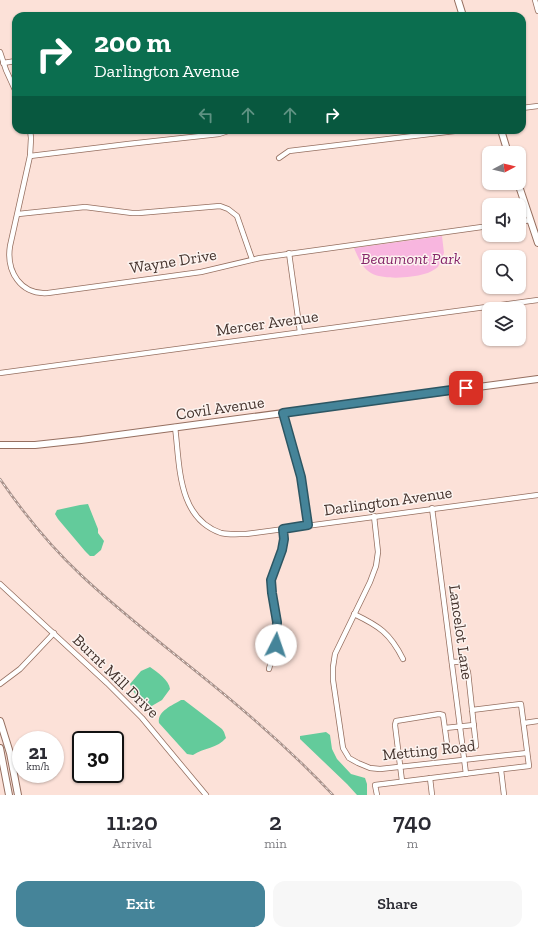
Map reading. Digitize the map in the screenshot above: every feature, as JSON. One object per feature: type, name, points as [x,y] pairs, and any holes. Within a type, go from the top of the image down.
[{"type":"main road","points":[[458,0],[462,12]]},
{"type":"main road","points":[[502,134],[506,146]]},
{"type":"main road","points":[[520,190],[530,220],[535,227],[538,243]]},
{"type":"main road","name":"Covil Avenue","points":[[0,445],[59,443],[538,378]]},
{"type":"main road","points":[[0,721],[10,753],[18,795]]},
{"type":"main road","points":[[0,748],[9,795]]},
{"type":"street","points":[[536,0],[538,11]]},
{"type":"street","points":[[0,52],[12,83]]},
{"type":"street","points":[[3,63],[12,62]]},
{"type":"street","points":[[526,108],[538,106]]},
{"type":"street","name":"Wayne Drive","points":[[30,134],[30,156],[9,251],[10,267],[17,280],[23,286],[41,293],[202,272],[252,259],[289,253],[482,227]]},
{"type":"street","points":[[30,156],[219,134]]},
{"type":"street","points":[[279,158],[290,151],[430,134]]},
{"type":"street","points":[[18,214],[85,207],[140,213],[220,206],[228,209],[237,216],[252,259]]},
{"type":"street","points":[[526,221],[530,220]]},
{"type":"street","points":[[289,253],[300,332]]},
{"type":"street","name":"Mercer Avenue","points":[[0,373],[538,300]]},
{"type":"street","points":[[283,413],[301,477],[308,525]]},
{"type":"street","name":"Darlington Avenue","points":[[175,427],[184,493],[191,509],[197,518],[221,532],[231,534],[246,534],[538,494]]},
{"type":"street","name":"Lancelot Lane","points":[[432,508],[466,774]]},
{"type":"street","name":"Metting Road","points":[[374,516],[377,560],[372,578],[354,614],[332,666],[343,748],[349,758],[370,768],[380,769],[527,753]]},
{"type":"street","points":[[269,669],[276,645],[278,631],[271,580],[282,550],[284,539],[283,529]]},
{"type":"street","name":"Burnt Mill Drive","points":[[0,584],[54,633],[142,718],[206,795]]},
{"type":"street","points":[[354,614],[383,630],[403,659]]},
{"type":"street","points":[[0,684],[20,669],[54,633]]},
{"type":"street","points":[[452,662],[461,661],[466,666],[468,672],[476,746]]},
{"type":"street","points":[[377,795],[376,785],[529,766],[521,704],[472,710]]},
{"type":"street","points":[[402,781],[395,724],[396,721],[439,714],[443,715],[448,751]]},
{"type":"street","points":[[524,723],[538,721]]},
{"type":"street","points":[[446,728],[474,725]]},
{"type":"street","points":[[501,770],[504,795]]},
{"type":"street","points":[[430,778],[432,795]]},
{"type":"green space","name":"Beaumont Park","points":[[442,236],[444,253],[438,267],[428,273],[412,277],[383,277],[371,273],[363,265],[354,248]]},
{"type":"shaded area","points":[[88,504],[98,529],[98,533],[104,541],[101,550],[94,556],[90,556],[85,551],[55,514],[57,510]]},
{"type":"shaded area","points":[[150,667],[165,679],[170,689],[162,700],[150,707],[138,698],[130,684],[141,671]]},
{"type":"shaded area","points":[[184,700],[222,729],[226,738],[215,746],[193,755],[187,754],[159,723],[160,715],[170,706]]},
{"type":"shaded area","points":[[326,732],[330,735],[332,749],[337,759],[351,774],[365,778],[367,784],[367,795],[357,795],[300,739],[300,736]]},
{"type":"railway","points":[[0,479],[38,530],[59,554],[82,576],[118,608],[258,723],[333,795]]},
{"type":"route","points":[[276,645],[278,631],[271,580],[282,550],[284,539],[283,529],[308,525],[301,477],[283,413],[466,388]]}]
